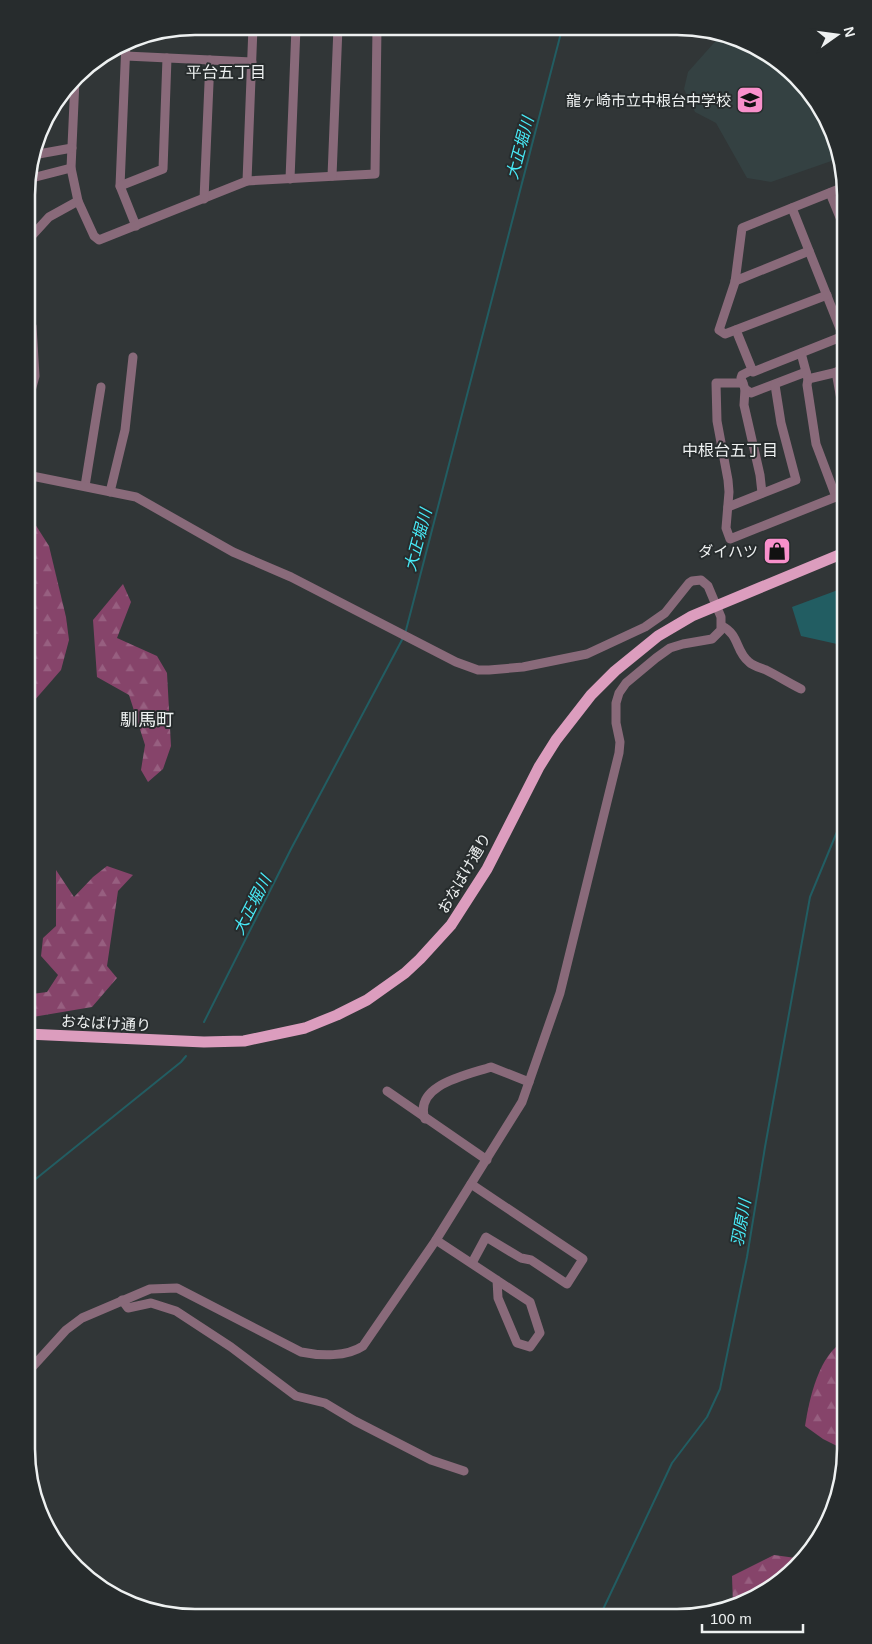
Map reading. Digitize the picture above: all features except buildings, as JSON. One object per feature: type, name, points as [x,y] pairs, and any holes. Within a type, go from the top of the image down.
[{"type":"main road","name":"おなばけ通り","points":[[35,1034],[204,1042],[244,1041],[305,1028],[367,1000],[405,973],[451,925],[486,869],[538,767],[591,695],[615,671],[658,636],[692,616],[837,556]]},
{"type":"street","points":[[247,181],[253,35]]},
{"type":"street","points":[[290,179],[296,35]]},
{"type":"street","points":[[332,176],[338,35]]},
{"type":"street","points":[[75,91],[71,168],[78,201],[96,239],[102,239],[247,181],[375,174],[379,35]]},
{"type":"street","points":[[126,51],[120,186],[136,226]]},
{"type":"street","points":[[126,56],[252,62]]},
{"type":"street","points":[[120,186],[163,169],[167,58]]},
{"type":"street","points":[[204,198],[210,60]]},
{"type":"street","points":[[41,154],[72,148]]},
{"type":"street","points":[[36,177],[71,168]]},
{"type":"street","points":[[827,295],[724,334],[719,330],[735,281],[742,228],[837,190]]},
{"type":"street","points":[[830,193],[837,210]]},
{"type":"street","points":[[35,232],[49,217],[78,201]]},
{"type":"street","points":[[792,208],[837,319]]},
{"type":"street","points":[[735,281],[809,250]]},
{"type":"street","points":[[736,330],[752,370]]},
{"type":"street","points":[[762,494],[760,475],[744,404],[742,375],[837,339]]},
{"type":"street","points":[[801,353],[807,376],[816,444],[836,497],[730,539],[726,528],[729,492],[717,421],[716,383],[744,386],[751,393],[807,376],[836,372],[837,378]]},
{"type":"street","points":[[110,492],[125,430],[133,357]]},
{"type":"street","points":[[728,507],[796,480],[781,423],[774,385]]},
{"type":"street","points":[[85,486],[101,387]]},
{"type":"street","points":[[35,477],[136,497],[233,552],[291,577],[468,667],[489,670],[523,667],[578,657],[622,638],[666,613],[692,581],[701,580],[708,586],[722,617],[722,626],[719,634],[712,639],[670,648],[632,678],[618,693],[615,711],[620,742],[618,753],[560,993],[522,1102],[436,1240],[366,1342],[360,1348],[350,1352],[321,1355],[301,1352],[177,1288],[150,1289],[82,1318],[71,1325],[35,1364]]},
{"type":"street","points":[[722,626],[730,630],[738,643],[741,654],[750,664],[764,669],[801,689]]},
{"type":"street","points":[[425,1119],[422,1110],[425,1099],[433,1089],[491,1067],[529,1082]]},
{"type":"street","points":[[387,1091],[487,1160]]},
{"type":"street","points":[[471,1184],[583,1259],[567,1284],[531,1260],[521,1258],[486,1237],[472,1263]]},
{"type":"street","points":[[436,1240],[498,1280],[530,1302],[540,1333],[530,1347],[517,1344],[498,1298],[498,1280]]},
{"type":"street","points":[[122,1300],[128,1308],[151,1303],[176,1311],[231,1347],[296,1396],[324,1403],[431,1460],[464,1471]]},
{"type":"shaded area","name":"龍ヶ崎市立中根台中学校","points":[[716,40],[748,52],[766,62],[797,90],[810,106],[820,124],[833,160],[771,182],[747,178],[716,123],[695,112],[684,89],[688,72]]},
{"type":"green space","points":[[35,524],[49,546],[66,617],[69,640],[61,670],[35,700]]},
{"type":"green space","points":[[123,584],[131,602],[117,638],[157,656],[167,673],[171,746],[163,769],[148,782],[141,770],[145,745],[129,695],[97,677],[93,620]]},
{"type":"green space","points":[[107,866],[133,875],[118,891],[107,966],[117,978],[92,1007],[35,1017],[35,994],[47,992],[58,975],[41,956],[43,938],[56,926],[56,870],[74,897],[93,877]]},
{"type":"green space","points":[[836,1347],[837,1446],[805,1426],[809,1403],[817,1378],[828,1356]]},
{"type":"green space","points":[[774,1555],[794,1558],[766,1582],[733,1598],[732,1576]]},
{"type":"water","points":[[837,590],[837,644],[801,636],[792,607]]},
{"type":"waterway","name":"大正堀川","points":[[405,634],[560,35]]},
{"type":"waterway","name":"大正堀川","points":[[204,1022],[291,849],[403,638]]},
{"type":"waterway","name":"羽原川","points":[[603,1609],[672,1463],[707,1417],[720,1389],[747,1257],[810,897],[837,832]]},
{"type":"waterway","name":"大正堀川","points":[[35,1180],[186,1056]]},
{"type":"place","name":"龍ヶ崎市立中根台中学校","points":[[750,100]]},
{"type":"place","name":"ダイハツ","points":[[777,551]]},
{"type":"district","name":"平台五丁目","points":[[226,72]]},
{"type":"district","name":"中根台五丁目","points":[[730,450]]},
{"type":"district","name":"馴馬町","points":[[147,720]]}]
